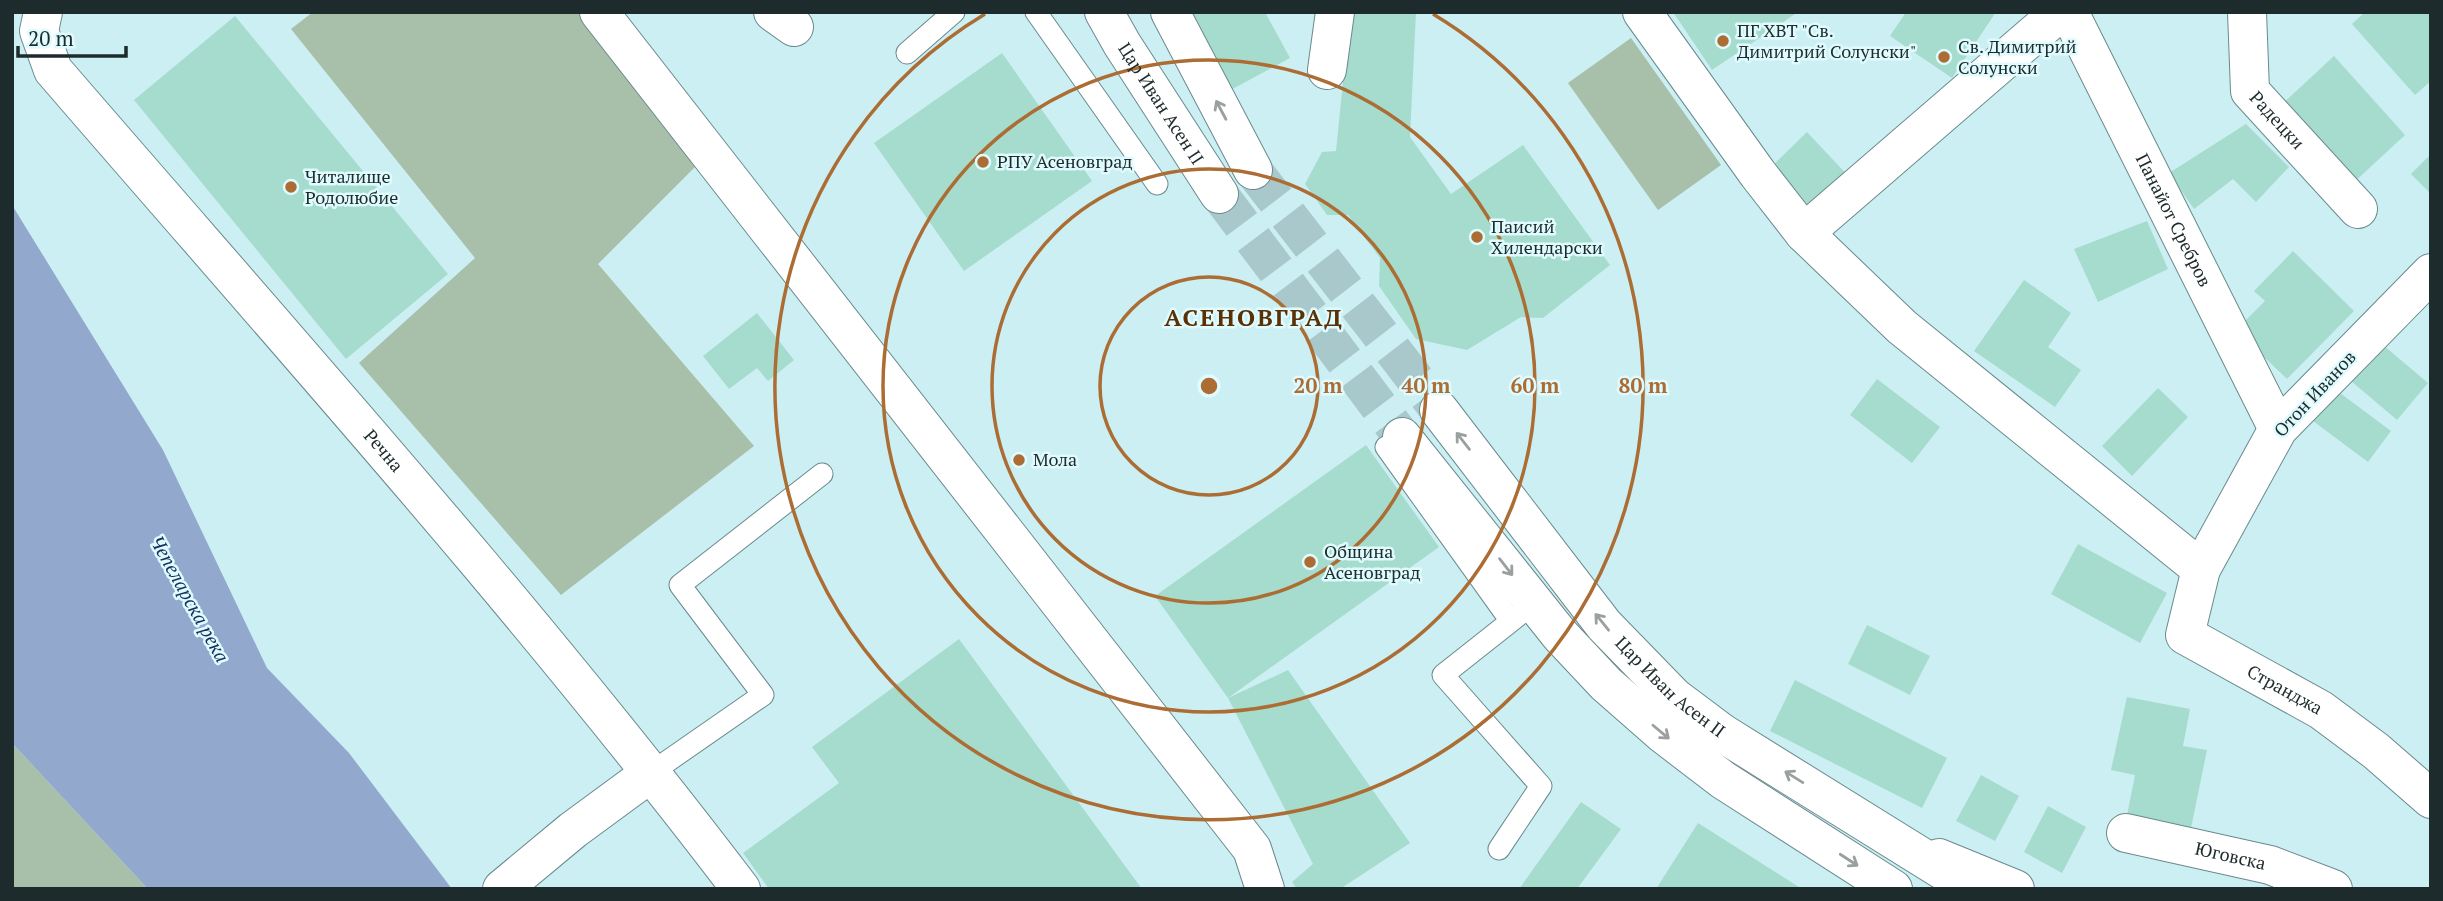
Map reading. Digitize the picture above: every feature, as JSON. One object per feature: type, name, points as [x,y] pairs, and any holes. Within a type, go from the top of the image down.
[{"type":"street","name":"Речна","points":[[44,12],[39,32],[53,70],[382,451],[652,772],[741,889]]},
{"type":"street","points":[[599,12],[1252,849],[1265,889]]},
{"type":"street","name":"Цар Иван Асен II","points":[[1104,12],[1219,194]]},
{"type":"street","points":[[1170,12],[1253,170]]},
{"type":"street","points":[[1327,70],[1335,12]]},
{"type":"street","points":[[1642,12],[1758,174],[1804,233],[1902,327],[2201,569]]},
{"type":"street","points":[[1804,233],[2060,12]]},
{"type":"street","name":"Панайот Сребров","points":[[2069,12],[2278,429]]},
{"type":"street","name":"Радецки","points":[[2247,12],[2250,92],[2358,209]]},
{"type":"street","name":"Отон Иванов","points":[[2201,569],[2278,429],[2431,273]]},
{"type":"street","name":"Цар Иван Асен II","points":[[1438,410],[1604,625],[1674,697],[1722,733],[1973,889]]},
{"type":"street","points":[[1394,442],[1522,612],[1560,635],[1606,684],[1663,734],[1723,780],[1893,889]]},
{"type":"street","name":"Странджа","points":[[2201,569],[2185,635],[2321,710],[2376,751],[2431,799]]},
{"type":"street","points":[[502,889],[573,830],[652,772]]},
{"type":"street","name":"Юговска","points":[[2126,833],[2270,865],[2333,889]]},
{"type":"street","points":[[1893,840],[2015,889]]},
{"type":"lane","points":[[907,53],[954,12]]},
{"type":"lane","points":[[1036,12],[1157,184]]},
{"type":"lane","points":[[652,772],[763,695],[680,585],[822,474]]},
{"type":"lane","points":[[1499,849],[1541,786],[1443,675],[1522,612]]},
{"type":"green space","points":[[313,12],[590,12],[709,153],[598,264],[754,446],[561,595],[359,363],[475,258],[291,29]]},
{"type":"green space","points":[[1631,38],[1721,165],[1658,210],[1568,83]]},
{"type":"green space","points":[[12,743],[148,889],[12,889]]},
{"type":"water","name":"Чепеларска река","points":[[12,205],[163,450],[267,668],[349,753],[452,889],[148,889],[12,743]]},
{"type":"building","points":[[1184,12],[1265,12],[1290,58],[1227,92]]},
{"type":"building","name":"Паисий Хилендарски","points":[[1350,12],[1416,12],[1410,137],[1451,194],[1523,145],[1610,265],[1543,318],[1521,317],[1467,350],[1416,339],[1379,286],[1380,258],[1348,215],[1327,215],[1305,184],[1322,152],[1336,151]]},
{"type":"building","name":"ПГ ХВТ \"Св. Димитрий Солунски\"","points":[[1673,12],[1798,12],[1712,70]]},
{"type":"building","name":"Св. Димитрий Солунски","points":[[1906,12],[1996,12],[1952,78],[1890,36]]},
{"type":"building","points":[[2365,12],[2427,12],[2431,16],[2431,81],[2415,95],[2352,24]]},
{"type":"building","name":"Читалище Родолюбие","points":[[235,16],[448,274],[346,359],[134,100]]},
{"type":"building","name":"РПУ Асеновград","points":[[1002,53],[1092,181],[964,271],[874,143]]},
{"type":"building","points":[[2334,56],[2405,135],[2351,185],[2280,106]]},
{"type":"building","points":[[2246,124],[2289,167],[2256,202],[2233,179],[2194,209],[2169,173]]},
{"type":"building","points":[[1807,132],[1852,180],[1812,218],[1767,171]]},
{"type":"building","points":[[2431,154],[2431,194],[2411,174]]},
{"type":"building","points":[[2147,221],[2168,269],[2098,302],[2074,249]]},
{"type":"building","points":[[2293,251],[2354,311],[2287,379],[2236,330],[2265,301],[2254,291]]},
{"type":"building","points":[[2024,280],[2071,313],[2048,347],[2081,370],[2055,407],[1974,351]]},
{"type":"building","points":[[757,313],[794,360],[768,381],[757,368],[729,389],[703,356]]},
{"type":"building","points":[[2376,339],[2428,383],[2397,420],[2344,375]]},
{"type":"building","points":[[1877,379],[1940,427],[1912,463],[1850,415]]},
{"type":"building","points":[[2332,387],[2391,431],[2368,462],[2309,418]]},
{"type":"building","points":[[2158,388],[2188,417],[2132,476],[2102,446]]},
{"type":"building","name":"Община Асеновград","points":[[1366,445],[1439,547],[1228,698],[1155,596]]},
{"type":"building","points":[[2078,544],[2167,593],[2140,643],[2051,594]]},
{"type":"building","points":[[1867,625],[1930,656],[1910,695],[1848,664]]},
{"type":"building","points":[[959,639],[1142,889],[769,889],[743,853],[839,783],[812,747]]},
{"type":"building","points":[[1288,670],[1410,843],[1340,889],[1297,889],[1292,882],[1313,864],[1228,698]]},
{"type":"building","points":[[1795,680],[1947,758],[1922,808],[1770,731]]},
{"type":"building","points":[[2127,697],[2190,709],[2183,746],[2207,750],[2190,833],[2126,820],[2135,775],[2111,770]]},
{"type":"building","points":[[1981,775],[2019,796],[1995,841],[1956,821]]},
{"type":"building","points":[[1581,802],[1621,829],[1577,889],[1519,889]]},
{"type":"building","points":[[2048,806],[2086,827],[2062,873],[2024,852]]},
{"type":"building","points":[[1698,823],[1802,889],[1656,889]]},
{"type":"tunnel","points":[[1253,170],[1439,410]]},
{"type":"tunnel","points":[[1219,194],[1402,437]]},
{"type":"place","name":"ПГ ХВТ \"Св. Димитрий Солунски\"","points":[[1723,41]]},
{"type":"place","name":"Св. Димитрий Солунски","points":[[1944,57]]},
{"type":"place","name":"РПУ Асеновград","points":[[983,162]]},
{"type":"place","name":"Читалище Родолюбие","points":[[291,187]]},
{"type":"place","name":"Паисий Хилендарски","points":[[1477,237]]},
{"type":"place","name":"Мола","points":[[1019,460]]},
{"type":"place","name":"Община Асеновград","points":[[1310,562]]},
{"type":"district","name":"АСЕНОВГРАД","points":[[1254,318]]}]
